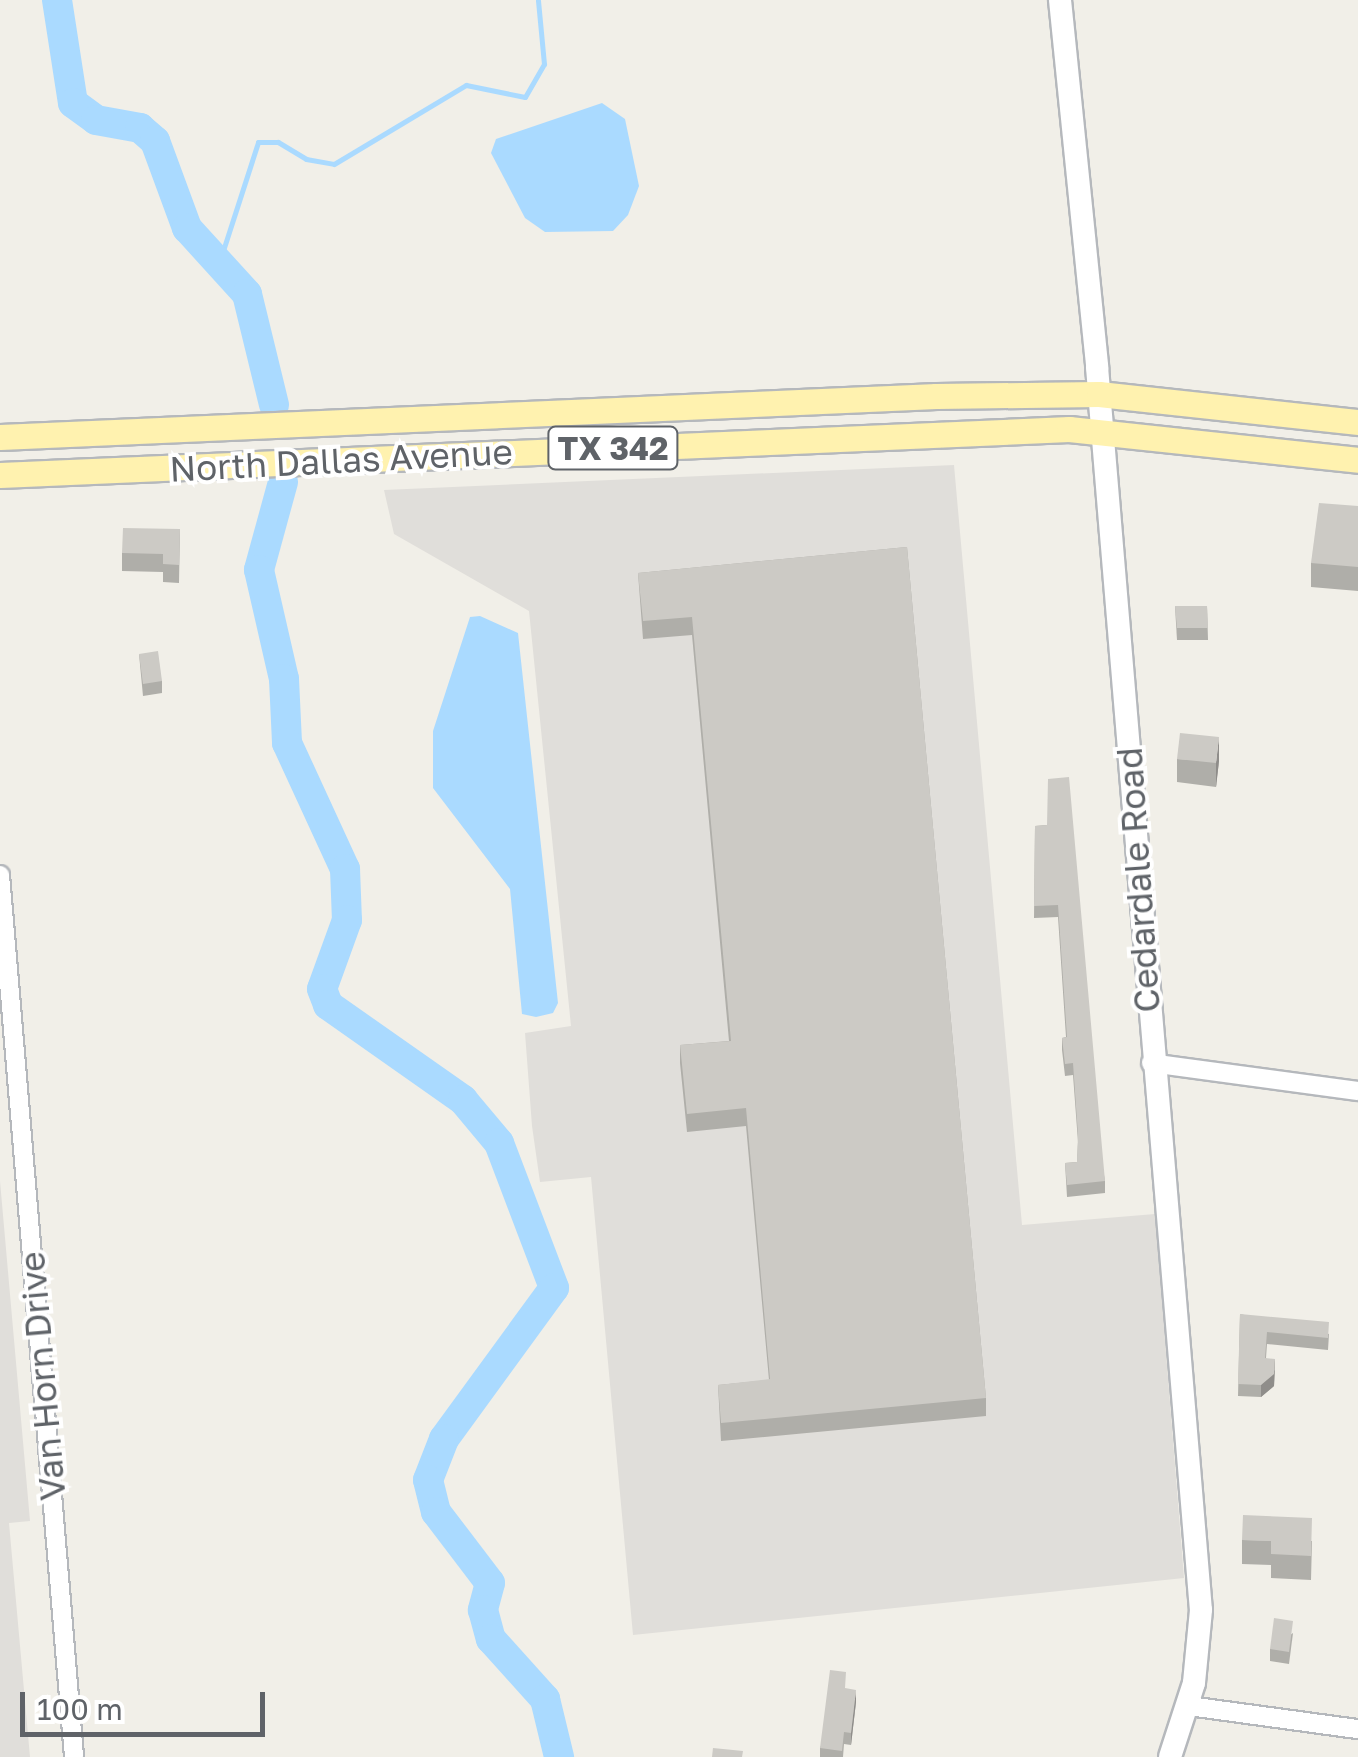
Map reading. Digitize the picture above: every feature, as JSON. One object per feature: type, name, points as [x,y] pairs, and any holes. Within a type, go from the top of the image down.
[{"type":"main road","name":"TX 342","points":[[1099,394],[1358,422]]},
{"type":"main road","name":"North Dallas Avenue","points":[[0,437],[420,423],[936,396],[1099,394]]},
{"type":"main road","points":[[420,423],[422,456]]},
{"type":"main road","name":"TX 342","points":[[1102,430],[1358,460]]},
{"type":"main road","name":"North Dallas Avenue","points":[[0,475],[1102,430]]},
{"type":"street","name":"Cedardale Road","points":[[1060,0],[1099,394],[1152,1063],[1201,1610],[1188,1706],[1170,1757]]},
{"type":"street","name":"Van Horn Drive","points":[[0,875],[74,1757]]},
{"type":"street","points":[[1152,1063],[1358,1091]]},
{"type":"street","points":[[1188,1706],[1358,1730]]},
{"type":"shaded area","points":[[954,465],[1022,1225],[1155,1214],[1184,1578],[633,1635],[591,1177],[540,1182],[532,1126],[525,1033],[571,1026],[529,611],[394,534],[384,490]]},
{"type":"shaded area","points":[[0,1181],[30,1521],[9,1523],[30,1757],[0,1757]]},
{"type":"water","points":[[602,103],[625,119],[639,186],[628,215],[613,231],[545,232],[525,218],[491,153],[496,139]]},
{"type":"water","points":[[480,616],[518,633],[558,1003],[553,1013],[536,1017],[522,1014],[510,889],[433,788],[433,731],[470,617]]},
{"type":"building","points":[[1319,503],[1358,506],[1358,567],[1311,563]]},
{"type":"building","points":[[123,528],[180,529],[179,565],[163,564],[163,554],[122,553]]},
{"type":"building","points":[[907,547],[986,1398],[721,1423],[718,1385],[770,1379],[746,1108],[687,1114],[680,1045],[731,1041],[692,617],[643,621],[638,573]]},
{"type":"building","points":[[1175,606],[1207,606],[1208,628],[1177,628]]},
{"type":"building","points":[[158,651],[162,681],[143,684],[139,654]]},
{"type":"building","points":[[1180,733],[1219,737],[1216,763],[1177,759]]},
{"type":"building","points":[[1069,777],[1105,1181],[1067,1185],[1065,1163],[1077,1162],[1078,1135],[1073,1063],[1065,1064],[1062,1038],[1067,1037],[1058,905],[1034,906],[1035,826],[1047,825],[1048,779]]},
{"type":"building","points":[[1240,1314],[1329,1322],[1328,1338],[1267,1332],[1265,1358],[1275,1359],[1274,1374],[1261,1385],[1238,1384]]},
{"type":"building","points":[[1243,1515],[1312,1518],[1311,1556],[1271,1554],[1271,1541],[1242,1540]]},
{"type":"building","points":[[1274,1618],[1293,1621],[1289,1652],[1270,1649]]},
{"type":"building","points":[[830,1670],[846,1672],[845,1688],[856,1690],[851,1733],[844,1732],[842,1751],[820,1748]]},
{"type":"building","points":[[713,1748],[743,1751],[742,1757],[712,1757]]},
{"type":"waterway","points":[[57,0],[73,103],[96,120],[140,128],[155,141],[187,228],[247,294],[274,405]]},
{"type":"waterway","points":[[219,263],[258,142],[278,142],[306,159],[334,164],[466,85],[525,97],[544,64],[538,0]]},
{"type":"waterway","points":[[283,482],[259,570],[284,679],[287,743],[345,869],[347,920],[322,989],[328,1005],[463,1100],[499,1143],[554,1288],[444,1439],[428,1480],[436,1512],[490,1583],[483,1610],[491,1639],[545,1699],[559,1757]]}]
